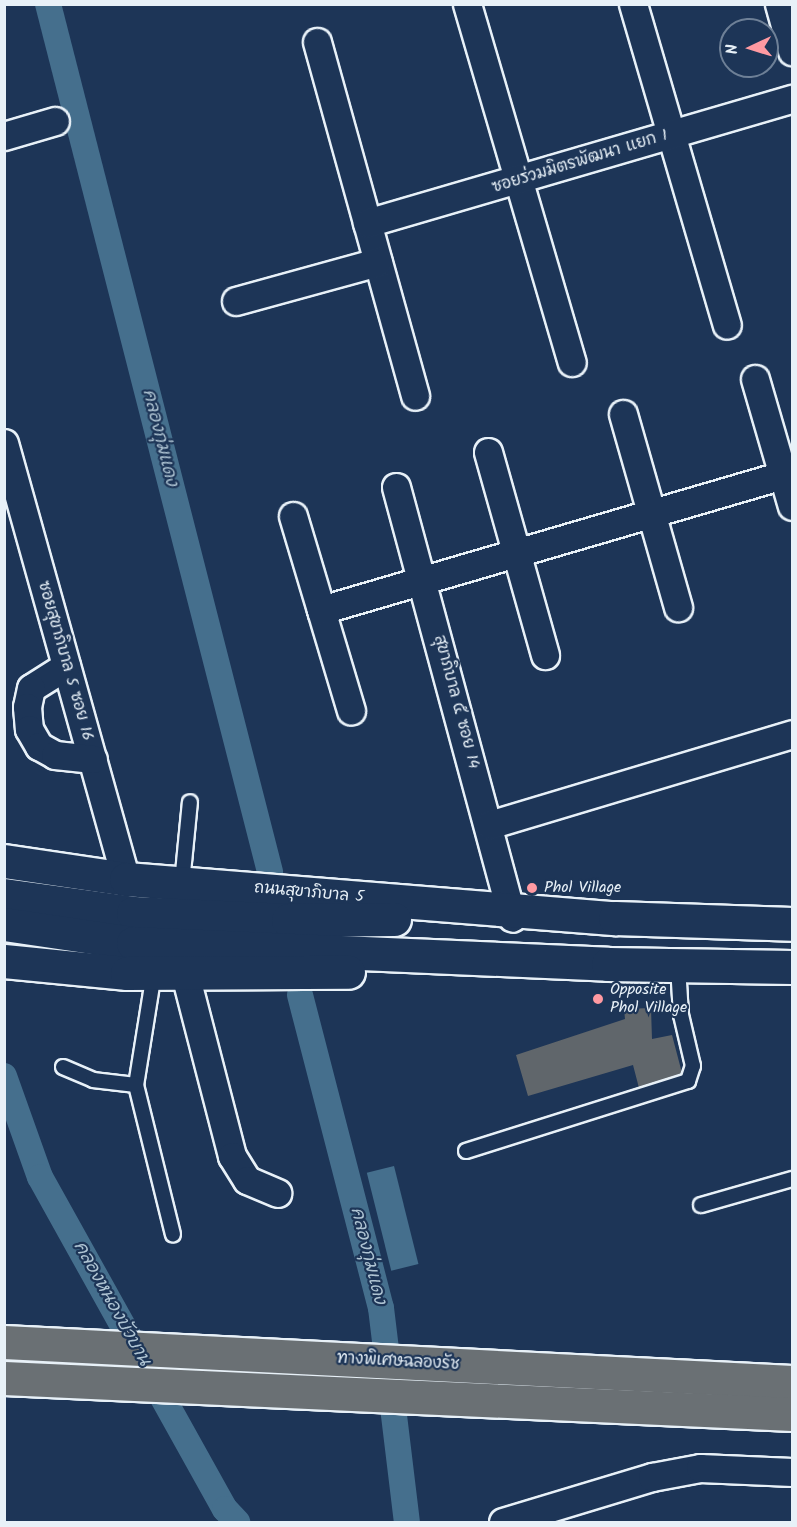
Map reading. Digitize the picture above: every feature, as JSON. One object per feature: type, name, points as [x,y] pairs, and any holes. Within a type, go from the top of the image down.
[{"type":"highway","name":"ทางพิเศษฉลองรัช","points":[[4,1342],[792,1382]]},
{"type":"highway","name":"ทางพิเศษฉลองรัช","points":[[4,1377],[792,1414]]},
{"type":"main road","name":"ถนนสุขาภิบาล 5","points":[[4,861],[126,879],[511,914],[792,924]]},
{"type":"main road","name":"ถนนสุขาภิบาล 5","points":[[4,895],[285,934],[608,964]]},
{"type":"main road","name":"ถนนสุขาภิบาล 5","points":[[4,924],[133,943],[285,934],[511,914]]},
{"type":"main road","name":"ถนนสุขาภิบาล 5","points":[[4,961],[170,974],[608,964],[792,967]]},
{"type":"street","points":[[467,4],[572,362]]},
{"type":"street","points":[[633,4],[727,325]]},
{"type":"street","points":[[779,4],[792,51]]},
{"type":"street","points":[[317,42],[415,396]]},
{"type":"street","name":"ซอยร่วมมิตรพัฒนา แยก 1","points":[[368,223],[519,181],[792,99]]},
{"type":"street","points":[[4,136],[55,121]]},
{"type":"street","points":[[237,301],[378,262]]},
{"type":"street","points":[[755,379],[788,473],[792,506]]},
{"type":"street","points":[[623,414],[653,512],[678,607]]},
{"type":"street","name":"ซอยสุขาภิบาล 5 ซอย 16","points":[[4,443],[16,531],[66,666],[126,879]]},
{"type":"street","points":[[488,452],[518,552],[545,655]]},
{"type":"street","points":[[321,610],[788,473]]},
{"type":"street","name":"สุขาภิบาล ๕ ซอย 14","points":[[396,487],[424,580],[511,914]]},
{"type":"street","points":[[293,516],[351,711]]},
{"type":"street","points":[[66,666],[31,688],[27,707],[29,729],[39,746],[55,755],[93,759]]},
{"type":"street","points":[[489,825],[792,734]]},
{"type":"street","points":[[170,974],[232,1156],[247,1180],[277,1193]]},
{"type":"street","points":[[503,1522],[652,1477],[700,1468],[792,1472]]},
{"type":"lane","points":[[182,883],[190,802]]},
{"type":"lane","points":[[466,1151],[688,1081],[693,1066],[681,1016],[678,966]]},
{"type":"lane","points":[[170,974],[136,1085],[173,1234]]},
{"type":"lane","points":[[63,1067],[93,1080],[136,1085]]},
{"type":"lane","points":[[701,1205],[792,1179]]},
{"type":"water","points":[[394,1166],[418,1264],[391,1271],[367,1173]]},
{"type":"building","points":[[651,1008],[652,1039],[672,1035],[682,1073],[639,1088],[633,1065],[528,1096],[516,1055],[625,1019],[624,1009]]},
{"type":"waterway","name":"คลองกุ่มแดง","points":[[48,4],[270,872]]},
{"type":"waterway","name":"คลองกุ่มแดง","points":[[300,995],[381,1308],[407,1522]]},
{"type":"waterway","name":"คลองหนองบัวบาน","points":[[4,1076],[40,1177],[225,1509],[237,1522]]},
{"type":"place","name":"Phol Village","points":[[532,888]]},
{"type":"place","name":"Opposite Phol Village","points":[[598,999]]}]
